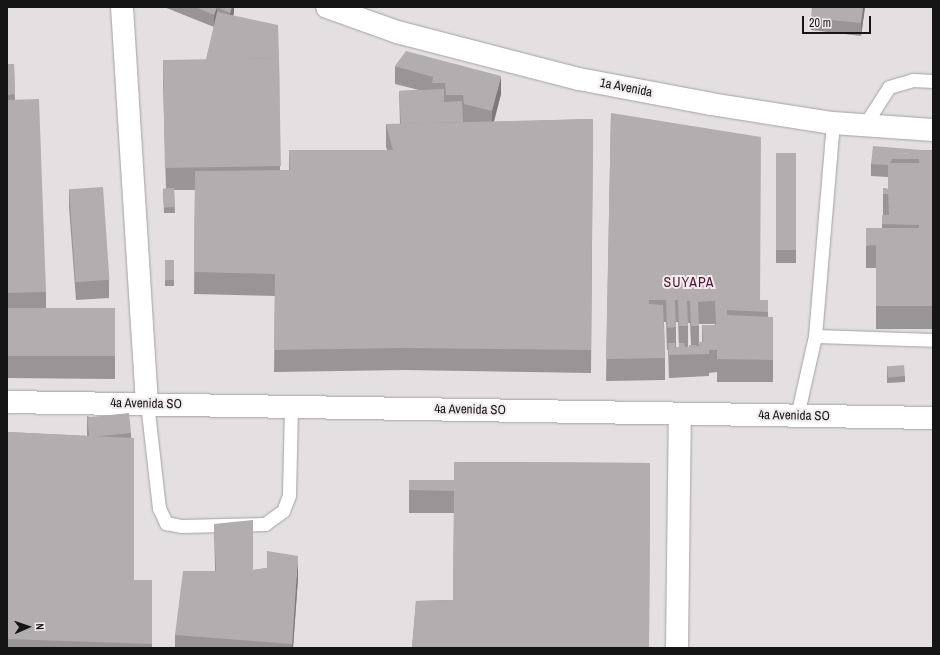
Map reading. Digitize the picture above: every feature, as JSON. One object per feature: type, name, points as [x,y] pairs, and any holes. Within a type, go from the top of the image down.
[{"type":"street","points":[[122,7],[147,403]]},
{"type":"street","name":"1a Avenida","points":[[326,7],[397,32],[579,78],[711,104],[834,123],[933,130]]},
{"type":"street","name":"4a Avenida SO","points":[[7,402],[147,403],[933,418]]},
{"type":"street","points":[[677,648],[680,414]]},
{"type":"lane","points":[[864,126],[889,87],[913,80],[933,81]]},
{"type":"lane","points":[[797,416],[815,336],[834,123]]},
{"type":"lane","points":[[815,336],[933,340]]},
{"type":"lane","points":[[147,403],[160,508],[166,523],[182,526],[265,524],[283,512],[289,495],[291,406]]},
{"type":"building","points":[[195,7],[217,7],[214,15]]},
{"type":"building","points":[[217,7],[232,7],[230,13]]},
{"type":"building","points":[[812,7],[863,7],[861,23],[811,18]]},
{"type":"building","points":[[217,12],[278,25],[279,58],[206,60]]},
{"type":"building","points":[[406,51],[501,76],[492,111],[464,104],[463,95],[446,95],[445,83],[432,83],[433,77],[395,66]]},
{"type":"building","points":[[279,58],[281,166],[165,168],[163,60]]},
{"type":"building","points":[[7,64],[14,64],[15,94],[7,95]]},
{"type":"building","points":[[444,89],[444,102],[462,101],[463,122],[401,124],[399,91]]},
{"type":"building","points":[[39,99],[46,292],[7,293],[7,100]]},
{"type":"building","points":[[611,113],[761,137],[760,300],[768,300],[768,312],[727,310],[727,315],[773,317],[773,360],[717,359],[717,350],[709,350],[709,354],[669,355],[668,343],[675,343],[675,347],[679,347],[679,343],[684,343],[685,347],[699,346],[698,342],[703,342],[702,325],[716,325],[715,301],[698,302],[699,326],[691,326],[690,301],[687,301],[688,326],[679,326],[678,300],[675,300],[676,327],[667,328],[666,300],[649,300],[649,304],[663,305],[665,358],[606,359]]},
{"type":"building","points":[[593,119],[591,350],[404,348],[274,350],[275,274],[194,272],[195,171],[290,170],[289,150],[393,150],[386,124]]},
{"type":"building","points":[[873,146],[922,150],[921,153],[892,154],[892,160],[888,163],[888,165],[871,164]]},
{"type":"building","points":[[921,150],[933,150],[933,306],[876,306],[876,245],[866,246],[866,228],[919,228],[919,225],[882,224],[882,215],[889,215],[888,194],[883,194],[883,188],[888,189],[888,163],[919,163],[919,159],[892,159],[892,154],[921,153]]},
{"type":"building","points":[[776,153],[796,153],[796,250],[776,250]]},
{"type":"building","points":[[103,187],[109,280],[76,282],[69,189]]},
{"type":"building","points":[[174,188],[175,207],[164,208],[163,189]]},
{"type":"building","points":[[165,260],[174,260],[174,280],[165,280]]},
{"type":"building","points":[[7,308],[115,308],[115,356],[7,356]]},
{"type":"building","points":[[689,345],[696,345],[696,346],[689,347]]},
{"type":"building","points":[[904,365],[905,376],[888,377],[887,366]]},
{"type":"building","points":[[129,413],[131,433],[89,437],[87,417]]},
{"type":"building","points":[[7,432],[134,438],[134,580],[152,580],[152,644],[7,639]]},
{"type":"building","points":[[454,462],[650,463],[649,648],[412,648],[416,601],[453,600],[454,491],[409,490],[409,480],[454,480]]},
{"type":"building","points":[[253,520],[253,570],[267,568],[267,551],[298,556],[292,644],[175,635],[183,571],[216,571],[214,524]]},
{"type":"district","name":"SUYAPA","points":[[689,282]]}]
